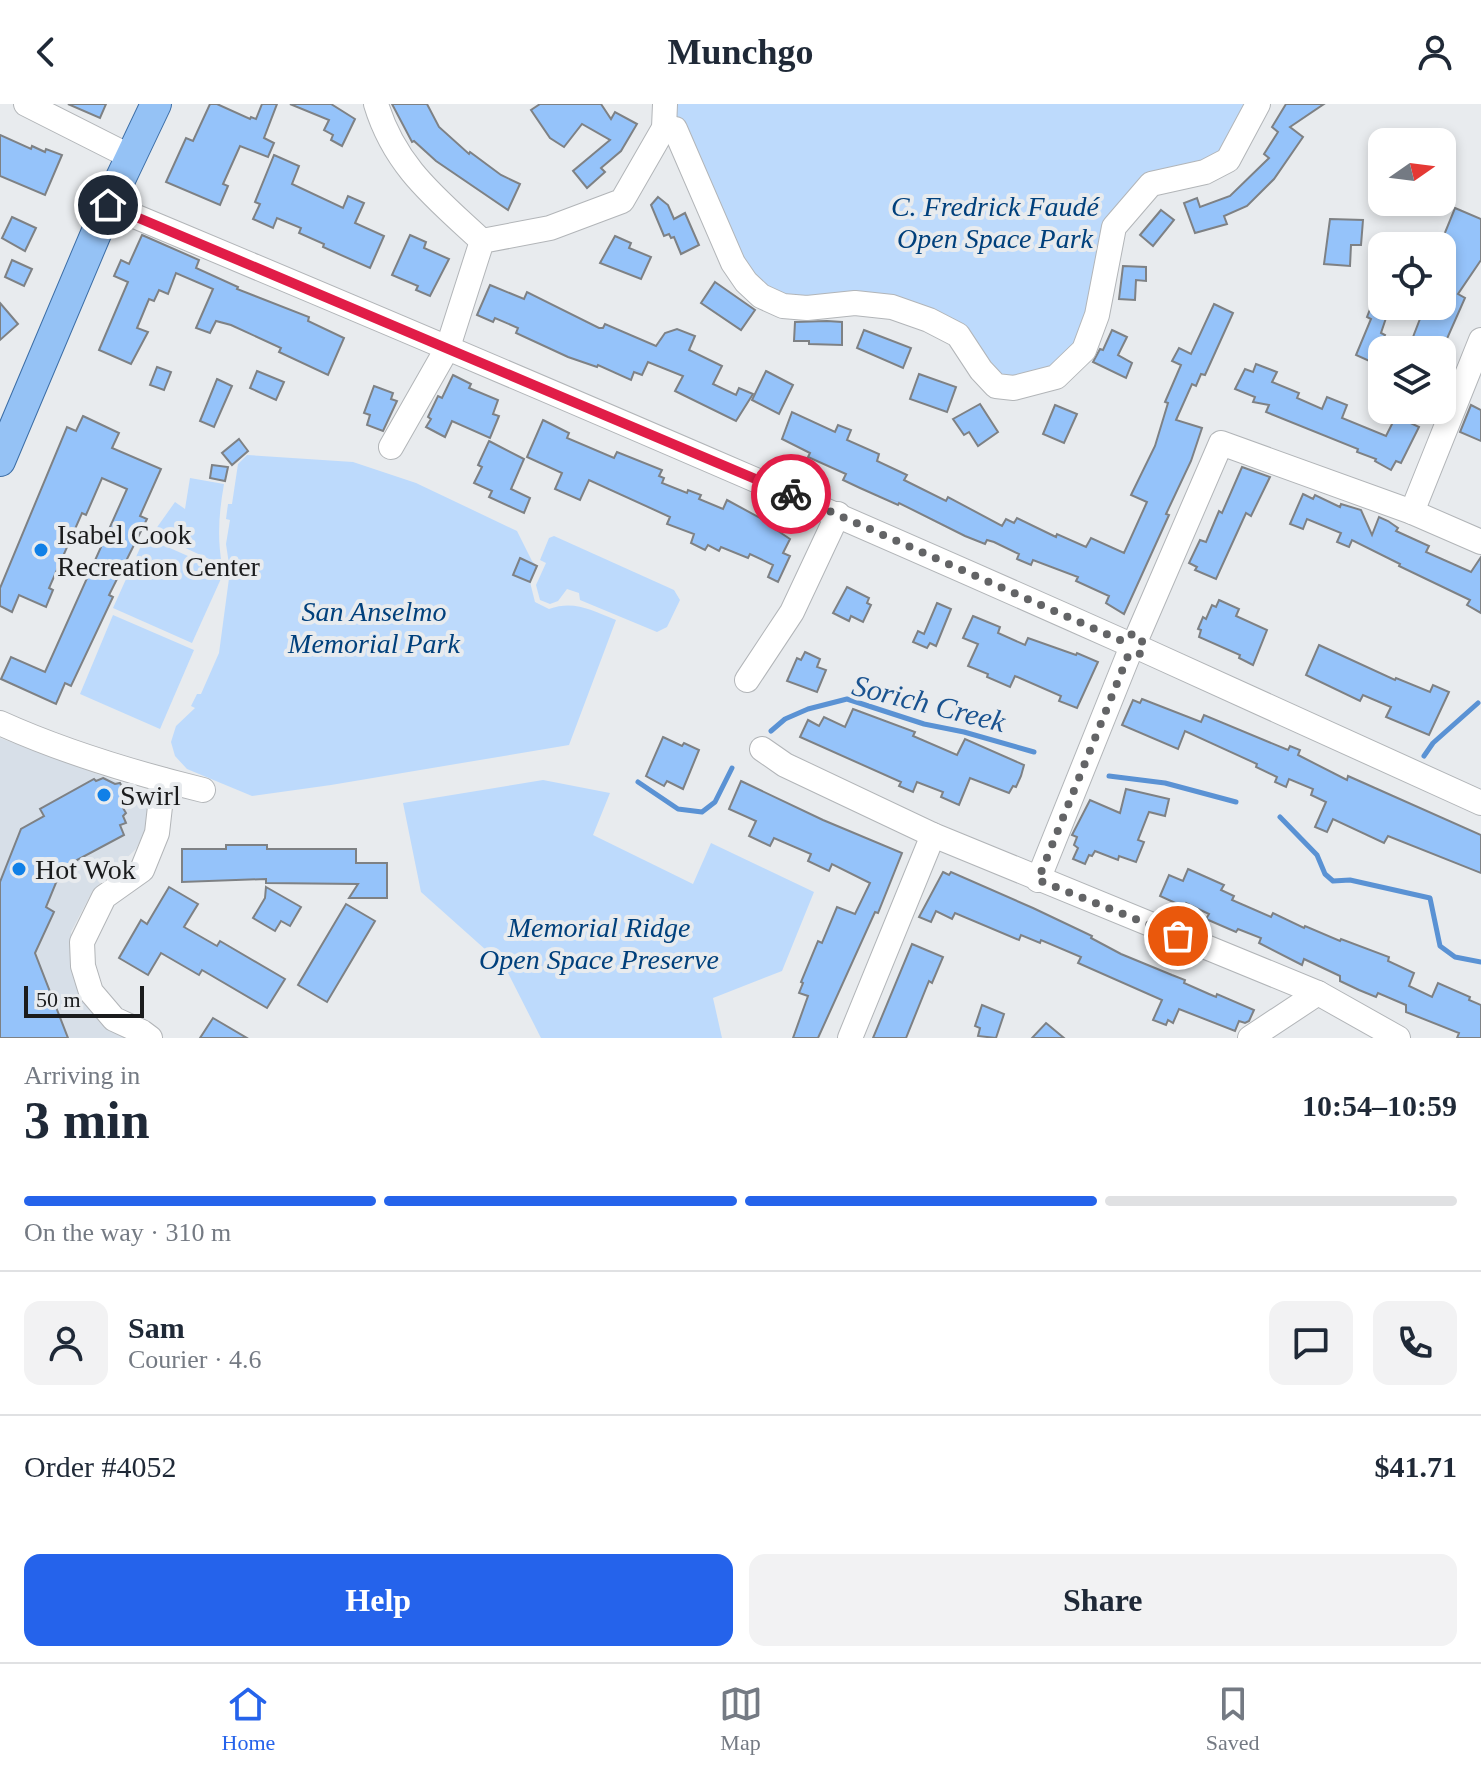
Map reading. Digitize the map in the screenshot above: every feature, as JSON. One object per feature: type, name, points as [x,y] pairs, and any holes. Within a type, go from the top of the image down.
[{"type":"main road","points":[[0,461],[108,205],[156,104]]},
{"type":"street","points":[[26,104],[131,157]]},
{"type":"street","points":[[376,104],[384,131],[411,175],[482,241]]},
{"type":"street","points":[[649,104],[675,129],[733,263],[761,296],[783,306],[807,308],[855,303],[892,307],[929,320],[958,335],[981,370],[996,386],[1014,388],[1056,377],[1084,350],[1097,315],[1114,227],[1151,184],[1205,172],[1228,160],[1258,104]]},
{"type":"street","points":[[482,241],[550,228],[622,201],[664,116]]},
{"type":"street","points":[[108,205],[838,514],[1481,803]]},
{"type":"street","points":[[391,447],[448,347],[482,241]]},
{"type":"street","points":[[1412,512],[1481,340]]},
{"type":"street","points":[[1038,880],[1133,645],[1221,443],[1412,512],[1481,542]]},
{"type":"street","points":[[747,680],[792,612],[838,514]]},
{"type":"street","points":[[0,723],[36,739],[203,790]]},
{"type":"street","points":[[762,749],[785,765],[933,835],[1318,993],[1398,1038]]},
{"type":"street","points":[[150,1038],[114,1019],[91,992],[83,966],[82,942],[104,897],[142,870],[157,833],[163,780]]},
{"type":"street","points":[[850,1038],[933,835]]},
{"type":"street","points":[[1250,1038],[1318,993]]},
{"type":"shaded area","points":[[0,738],[146,792],[149,822],[136,849],[93,890],[71,932],[71,962],[130,1038],[0,1038]]},
{"type":"green space","name":"C. Fredrick Faudé Open Space Park","points":[[665,104],[1258,104],[1228,160],[1151,185],[1114,227],[1084,350],[1014,388],[929,320],[761,296]]},
{"type":"green space","name":"San Anselmo Memorial Park","points":[[247,455],[353,462],[416,483],[517,531],[537,566],[530,582],[535,602],[549,609],[558,606],[582,607],[616,620],[569,745],[252,796],[187,769],[175,756],[171,742],[176,726],[195,708],[191,706],[197,694],[201,694],[219,653],[230,571],[226,544],[230,520],[226,519],[228,504],[232,504],[238,464]]},
{"type":"green space","points":[[190,478],[224,484],[219,524],[222,565],[153,533],[175,502],[185,509]]},
{"type":"green space","points":[[554,536],[674,590],[680,600],[667,627],[657,632],[580,600],[579,593],[567,589],[558,601],[550,604],[540,600],[536,585],[546,563],[540,560],[549,538]]},
{"type":"green space","points":[[145,537],[224,572],[192,643],[113,608]]},
{"type":"green space","points":[[113,615],[194,650],[160,729],[80,694]]},
{"type":"green space","name":"Memorial Ridge Open Space Preserve","points":[[543,780],[610,793],[593,835],[693,884],[711,843],[814,892],[782,971],[713,998],[722,1038],[541,1038],[505,967],[421,892],[403,803]]},
{"type":"building","points":[[68,104],[106,104],[100,118]]},
{"type":"building","points":[[210,104],[256,119],[262,104],[277,104],[264,138],[274,143],[268,157],[240,146],[223,184],[228,186],[220,205],[166,182],[186,138],[193,141]]},
{"type":"building","points":[[290,104],[331,104],[355,119],[342,146],[331,140],[333,135],[324,130],[329,120]]},
{"type":"building","points":[[392,104],[427,104],[439,127],[469,154],[520,184],[508,210],[412,142]]},
{"type":"building","points":[[540,104],[601,104],[611,119],[615,112],[637,124],[621,151],[601,168],[605,172],[587,188],[573,171],[610,140],[582,124],[564,147],[550,138],[531,110]]},
{"type":"building","points":[[1286,104],[1324,104],[1290,127],[1303,137],[1274,179],[1247,206],[1224,216],[1227,224],[1195,233],[1184,203],[1197,198],[1200,207],[1230,196],[1269,158],[1264,154],[1278,132],[1272,127]]},
{"type":"building","points":[[0,135],[31,149],[32,146],[62,155],[45,195],[0,176]]},
{"type":"building","points":[[274,155],[299,166],[292,184],[343,208],[348,196],[364,203],[355,223],[384,236],[370,268],[323,247],[324,244],[299,233],[301,228],[277,218],[273,228],[253,219],[260,204],[255,202]]},
{"type":"building","points":[[658,197],[668,205],[674,219],[685,213],[699,245],[681,254],[674,237],[671,238],[669,234],[664,236],[651,205]]},
{"type":"building","points":[[1456,208],[1481,219],[1481,260],[1458,294],[1465,298],[1456,318],[1456,232],[1445,232],[1452,216],[1456,216]]},
{"type":"building","points":[[1161,210],[1174,220],[1153,246],[1140,235]]},
{"type":"building","points":[[12,217],[36,228],[25,251],[2,238]]},
{"type":"building","points":[[1330,219],[1363,220],[1361,245],[1351,245],[1350,266],[1324,264]]},
{"type":"building","points":[[142,235],[199,260],[196,268],[237,289],[309,317],[308,321],[344,338],[328,375],[279,352],[281,348],[231,325],[216,321],[210,333],[196,328],[213,289],[176,273],[168,294],[159,290],[154,301],[149,299],[137,328],[148,332],[131,364],[99,350],[128,282],[114,276],[121,260],[129,264]]},
{"type":"building","points":[[410,235],[426,242],[424,248],[449,259],[430,296],[416,290],[418,286],[392,275]]},
{"type":"building","points":[[615,236],[631,243],[629,248],[651,257],[641,279],[600,263]]},
{"type":"building","points":[[12,260],[32,269],[24,286],[5,277]]},
{"type":"building","points":[[1123,266],[1146,267],[1146,281],[1136,280],[1135,300],[1119,299]]},
{"type":"building","points":[[715,282],[755,310],[741,330],[701,303]]},
{"type":"building","points":[[490,285],[524,299],[527,292],[599,328],[605,324],[656,346],[665,333],[677,329],[695,336],[689,350],[722,366],[713,384],[736,395],[739,388],[753,394],[736,421],[675,391],[683,376],[648,362],[642,375],[634,372],[631,380],[598,365],[568,357],[516,333],[518,328],[495,318],[493,322],[477,315]]},
{"type":"building","points":[[0,303],[18,324],[0,340]]},
{"type":"building","points":[[1214,304],[1233,313],[1205,375],[1201,374],[1196,386],[1192,384],[1176,420],[1202,428],[1191,461],[1166,514],[1169,515],[1124,614],[1106,603],[1109,596],[1076,581],[1078,577],[1033,560],[1031,565],[1017,559],[1019,554],[994,542],[987,540],[985,544],[965,536],[899,503],[860,488],[843,480],[846,474],[808,457],[810,453],[782,439],[792,412],[835,432],[838,425],[851,430],[847,440],[879,454],[877,461],[907,475],[904,480],[946,501],[948,497],[1002,526],[1006,519],[1014,523],[1017,518],[1056,537],[1057,534],[1086,547],[1091,538],[1124,553],[1147,502],[1131,495],[1155,446],[1168,403],[1165,402],[1181,365],[1172,361],[1179,348],[1191,354]]},
{"type":"building","points":[[1371,320],[1385,320],[1381,333],[1385,336],[1368,336],[1368,360],[1356,355]]},
{"type":"building","points":[[1420,320],[1455,320],[1448,336],[1413,336]]},
{"type":"building","points":[[795,322],[842,322],[842,345],[794,341]]},
{"type":"building","points":[[864,330],[911,348],[903,368],[857,348]]},
{"type":"building","points":[[1112,330],[1127,337],[1118,355],[1132,363],[1126,378],[1093,362],[1100,349],[1103,350]]},
{"type":"building","points":[[1256,364],[1277,372],[1272,382],[1299,393],[1297,398],[1322,409],[1327,397],[1347,405],[1342,418],[1386,436],[1392,424],[1419,427],[1401,463],[1396,461],[1391,470],[1376,459],[1357,452],[1358,449],[1266,412],[1269,405],[1253,402],[1255,397],[1235,389],[1245,369],[1253,372]]},
{"type":"building","points":[[157,367],[171,372],[164,390],[150,385]]},
{"type":"building","points":[[257,371],[284,382],[276,400],[250,388]]},
{"type":"building","points":[[766,371],[793,385],[779,414],[752,400]]},
{"type":"building","points":[[919,374],[956,387],[947,412],[910,399]]},
{"type":"building","points":[[453,375],[471,384],[469,388],[498,400],[493,414],[499,416],[490,438],[452,421],[445,437],[426,427],[438,396],[442,398]]},
{"type":"building","points":[[217,379],[232,386],[214,427],[200,421]]},
{"type":"building","points":[[374,386],[393,393],[391,399],[397,401],[383,431],[367,425],[370,415],[364,413]]},
{"type":"building","points":[[980,404],[998,432],[978,446],[969,432],[964,435],[953,419]]},
{"type":"building","points":[[1055,405],[1077,414],[1064,443],[1043,434]]},
{"type":"building","points":[[1471,405],[1481,410],[1481,441],[1460,432]]},
{"type":"building","points":[[83,416],[119,433],[112,448],[161,469],[140,516],[147,519],[109,595],[113,597],[71,686],[65,683],[56,704],[1,679],[11,657],[45,672],[127,489],[102,478],[86,515],[82,513],[49,588],[53,590],[46,607],[19,595],[12,612],[0,606],[0,588],[67,427],[76,431]]},
{"type":"building","points":[[543,420],[569,433],[567,438],[614,458],[617,452],[662,470],[659,476],[664,478],[662,483],[701,495],[699,499],[723,509],[727,500],[773,525],[790,539],[783,553],[790,556],[778,582],[768,577],[773,565],[750,554],[748,558],[721,547],[719,551],[708,545],[705,550],[691,543],[694,534],[667,524],[670,517],[589,480],[580,500],[555,489],[562,473],[527,457]]},
{"type":"building","points":[[239,439],[248,451],[232,465],[222,453]]},
{"type":"building","points":[[489,441],[524,459],[511,489],[530,498],[524,513],[489,497],[492,491],[474,483]]},
{"type":"building","points":[[212,465],[228,467],[225,481],[210,478]]},
{"type":"building","points":[[1242,467],[1270,477],[1251,516],[1246,513],[1216,579],[1195,570],[1197,567],[1189,563],[1200,540],[1206,542]]},
{"type":"building","points":[[1303,494],[1313,499],[1315,495],[1340,507],[1341,504],[1361,510],[1372,535],[1379,517],[1388,521],[1398,528],[1396,531],[1429,546],[1426,552],[1471,572],[1481,557],[1481,613],[1467,605],[1470,600],[1352,540],[1349,547],[1337,542],[1341,533],[1307,519],[1303,529],[1290,524]]},
{"type":"building","points":[[520,558],[537,566],[530,582],[513,575]]},
{"type":"building","points":[[847,587],[869,598],[867,603],[871,605],[863,622],[851,616],[849,621],[833,613]]},
{"type":"building","points":[[1219,600],[1239,609],[1236,616],[1267,630],[1253,665],[1239,658],[1240,655],[1199,637],[1201,630],[1198,629],[1203,617],[1206,619],[1212,605],[1216,607]]},
{"type":"building","points":[[937,603],[951,609],[936,646],[930,643],[927,648],[913,642],[918,631],[924,634]]},
{"type":"building","points":[[973,616],[1000,627],[998,633],[1025,645],[1028,638],[1098,662],[1077,708],[1059,701],[1061,696],[1015,676],[1010,687],[968,666],[978,644],[963,638]]},
{"type":"building","points":[[1319,645],[1395,680],[1430,692],[1433,685],[1449,692],[1429,735],[1386,717],[1391,707],[1363,695],[1360,701],[1306,675]]},
{"type":"building","points":[[805,652],[820,659],[817,667],[826,670],[817,692],[787,681],[797,658],[801,660]]},
{"type":"building","points":[[1142,699],[1201,722],[1204,715],[1288,750],[1290,746],[1300,750],[1298,755],[1347,780],[1348,776],[1481,835],[1481,873],[1388,836],[1384,843],[1333,819],[1327,832],[1315,827],[1326,802],[1311,795],[1313,789],[1289,779],[1286,787],[1275,782],[1277,777],[1256,767],[1257,764],[1185,731],[1178,749],[1122,725],[1133,700],[1140,703]]},
{"type":"building","points":[[853,709],[915,732],[913,736],[957,755],[965,739],[1024,765],[1021,776],[1009,793],[970,778],[959,805],[941,797],[943,792],[917,782],[913,792],[899,786],[901,782],[800,737],[808,720],[819,726],[824,717],[845,727]]},
{"type":"building","points":[[663,737],[699,750],[683,789],[667,781],[664,786],[646,776]]},
{"type":"building","points":[[94,779],[120,783],[126,795],[122,797],[127,806],[123,808],[126,823],[120,825],[124,835],[62,868],[46,907],[54,912],[35,953],[68,1038],[0,1038],[0,882],[21,829],[44,816],[40,809]]},
{"type":"building","points":[[741,781],[902,853],[878,913],[875,912],[818,1038],[793,1038],[808,996],[799,993],[801,982],[818,941],[822,943],[837,907],[855,914],[870,883],[832,864],[829,871],[808,861],[811,854],[774,838],[770,846],[749,836],[756,821],[729,809]]},
{"type":"building","points":[[1126,789],[1169,799],[1165,816],[1149,812],[1138,840],[1144,842],[1136,862],[1119,856],[1118,860],[1095,851],[1085,864],[1073,859],[1078,848],[1074,845],[1077,837],[1072,835],[1090,800],[1120,813]]},
{"type":"building","points":[[226,845],[267,845],[267,849],[356,849],[356,863],[387,863],[387,898],[349,898],[358,884],[266,883],[266,879],[182,882],[182,849],[226,849]]},
{"type":"building","points":[[1188,869],[1224,885],[1221,890],[1234,896],[1232,900],[1271,917],[1273,913],[1304,928],[1389,957],[1388,961],[1414,973],[1409,986],[1432,997],[1438,983],[1470,997],[1469,1000],[1481,1005],[1481,1038],[1457,1038],[1459,1033],[1406,1012],[1406,1005],[1378,993],[1376,997],[1359,990],[1340,981],[1340,976],[1304,959],[1302,965],[1259,943],[1261,938],[1238,929],[1236,932],[1206,919],[1209,914],[1186,903],[1184,907],[1160,896],[1169,875],[1183,881]]},
{"type":"building","points":[[943,872],[949,875],[951,872],[1033,908],[1092,936],[1121,954],[1185,980],[1184,983],[1254,1010],[1249,1021],[1239,1021],[1235,1031],[1179,1009],[1173,1023],[1168,1020],[1166,1025],[1153,1020],[1162,1000],[1078,963],[1081,957],[1041,940],[1040,943],[1021,935],[1019,940],[955,913],[952,919],[936,911],[931,922],[919,917]]},
{"type":"building","points":[[169,887],[198,904],[184,927],[217,946],[220,941],[285,979],[267,1008],[202,970],[199,975],[161,953],[148,975],[119,958],[141,920],[147,924]]},
{"type":"building","points":[[266,887],[301,907],[290,926],[281,921],[275,931],[253,918],[265,898]]},
{"type":"building","points":[[346,904],[375,921],[327,1002],[298,985]]},
{"type":"building","points":[[912,944],[943,957],[932,983],[929,981],[906,1038],[873,1038]]},
{"type":"building","points":[[982,1005],[1004,1014],[996,1038],[978,1036],[980,1028],[975,1026]]},
{"type":"building","points":[[213,1018],[247,1038],[200,1038]]},
{"type":"building","points":[[1046,1023],[1064,1038],[1032,1038]]},
{"type":"waterway","name":"Sorich Creek","points":[[771,731],[785,719],[808,709],[847,699],[924,724],[1034,752]]},
{"type":"waterway","points":[[1424,756],[1433,743],[1478,703]]},
{"type":"waterway","name":"Sorich Creek","points":[[638,782],[678,809],[702,812],[715,802],[732,768]]},
{"type":"waterway","name":"Sorich Creek","points":[[1109,776],[1165,783],[1236,802]]},
{"type":"waterway","name":"Sorich Creek","points":[[1280,817],[1317,855],[1325,874],[1333,881],[1350,880],[1430,898],[1440,946],[1455,957],[1481,962]]},
{"type":"way so far","points":[[791,494],[1122,641],[1130,634],[1141,637],[1144,650],[1136,657],[1128,656],[1038,880],[1178,936]]},
{"type":"place","name":"Isabel Cook Recreation Center","points":[[41,550]]},
{"type":"place","name":"Swirl","points":[[104,795]]},
{"type":"place","name":"Hot Wok","points":[[19,869]]},
{"type":"route","points":[[108,205],[791,494]]}]
